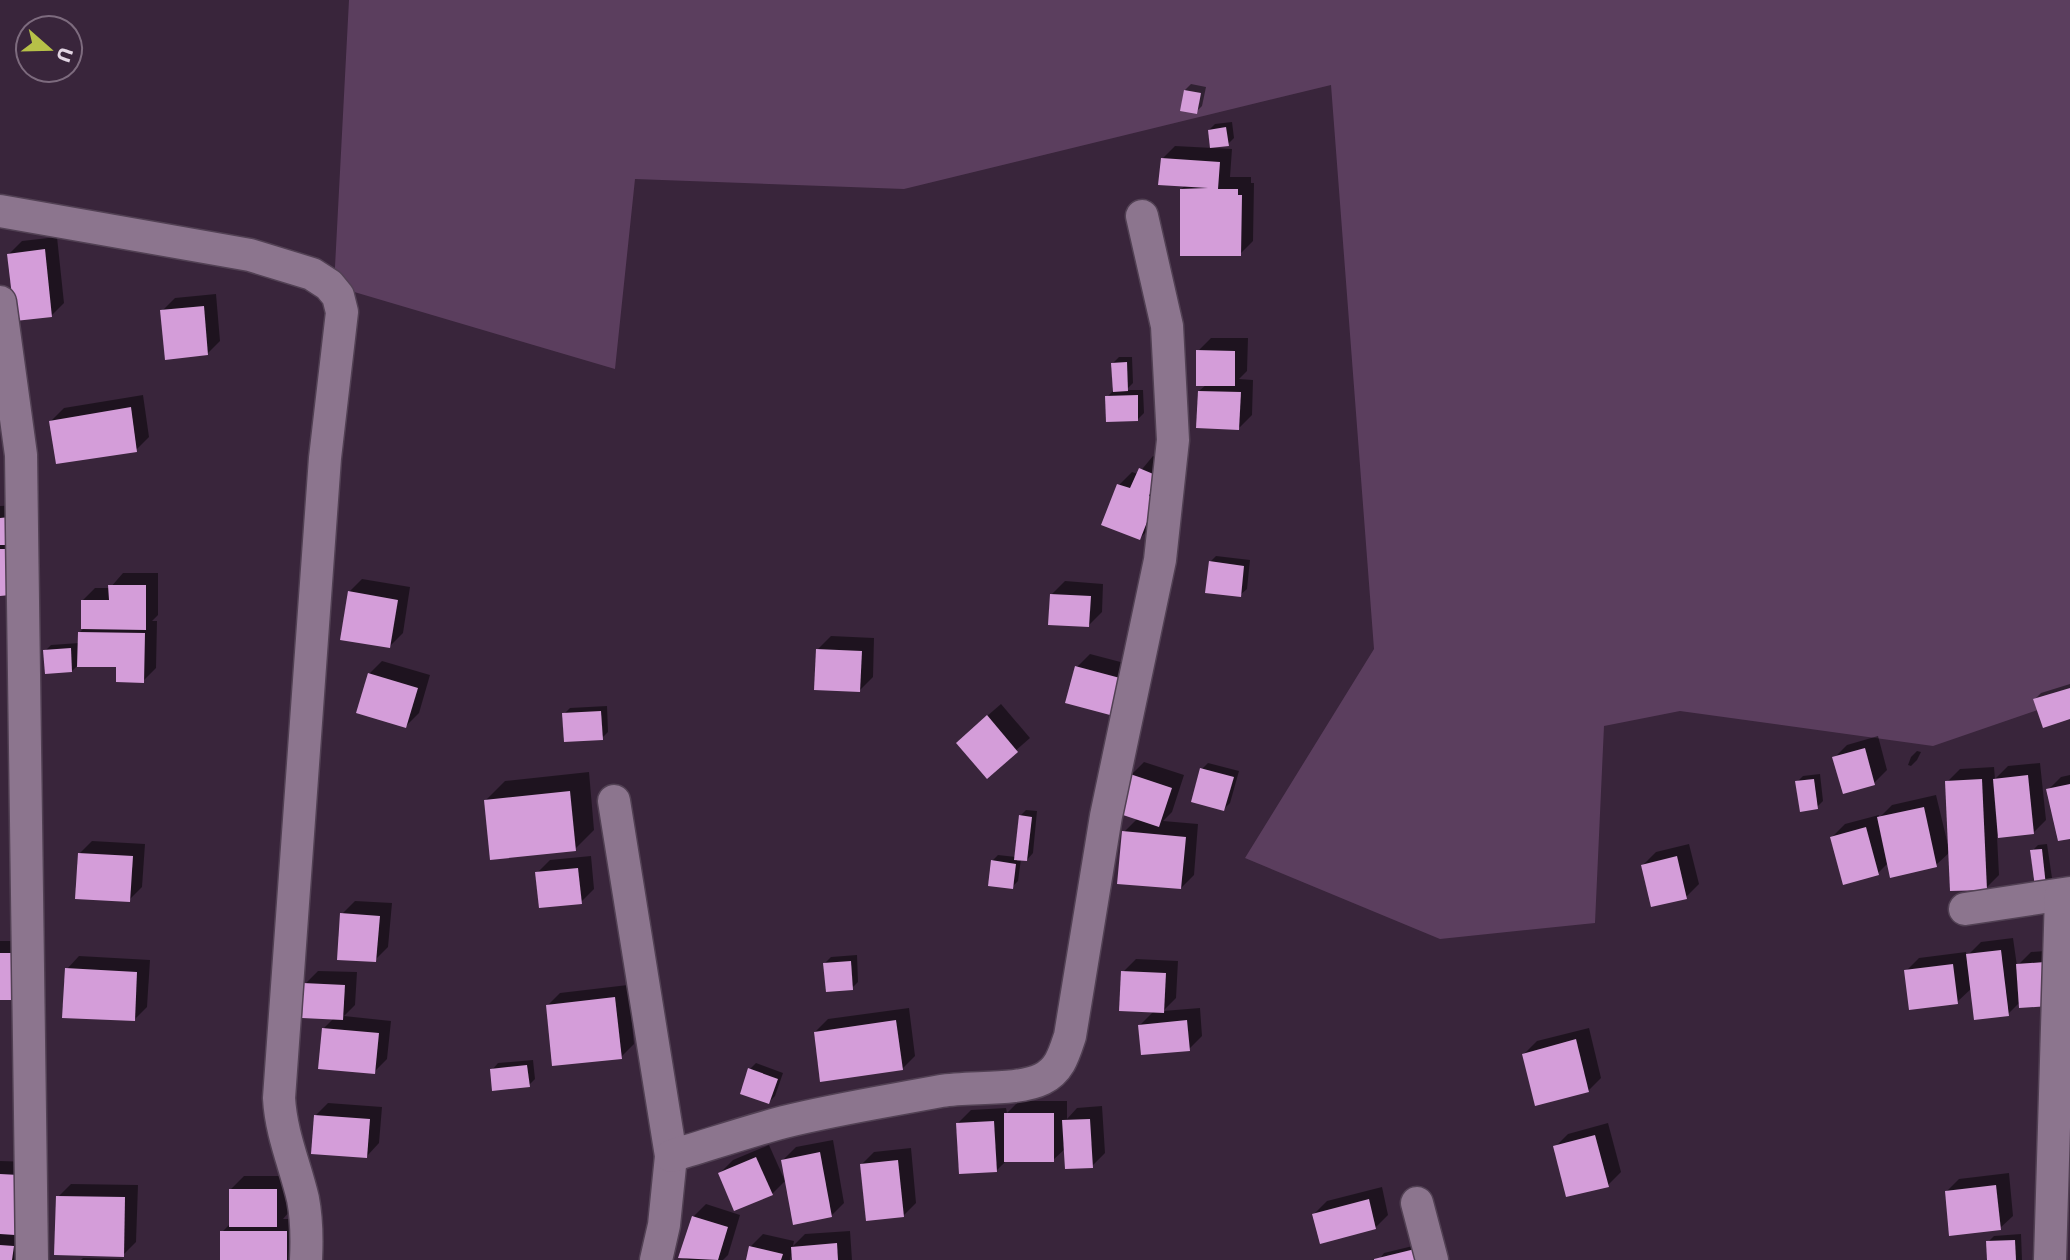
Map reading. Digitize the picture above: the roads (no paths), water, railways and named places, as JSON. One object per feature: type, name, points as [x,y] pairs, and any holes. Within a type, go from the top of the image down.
[{"type":"street","points":[[0,211],[250,255],[312,274],[329,285],[338,296],[342,312],[325,458],[279,1098],[284,1136],[303,1200],[307,1230],[306,1260]]},
{"type":"street","points":[[671,1156],[825,1112],[948,1090],[1040,1080],[1060,1064],[1070,1036],[1106,816],[1160,560],[1173,440],[1167,326],[1142,216]]},
{"type":"street","points":[[0,302],[20,455],[12,626],[32,1260]]},
{"type":"street","points":[[614,801],[671,1156],[664,1225],[656,1260]]},
{"type":"street","points":[[1965,909],[2066,894],[2050,1260]]},
{"type":"street","points":[[1417,1203],[1432,1260]]}]
